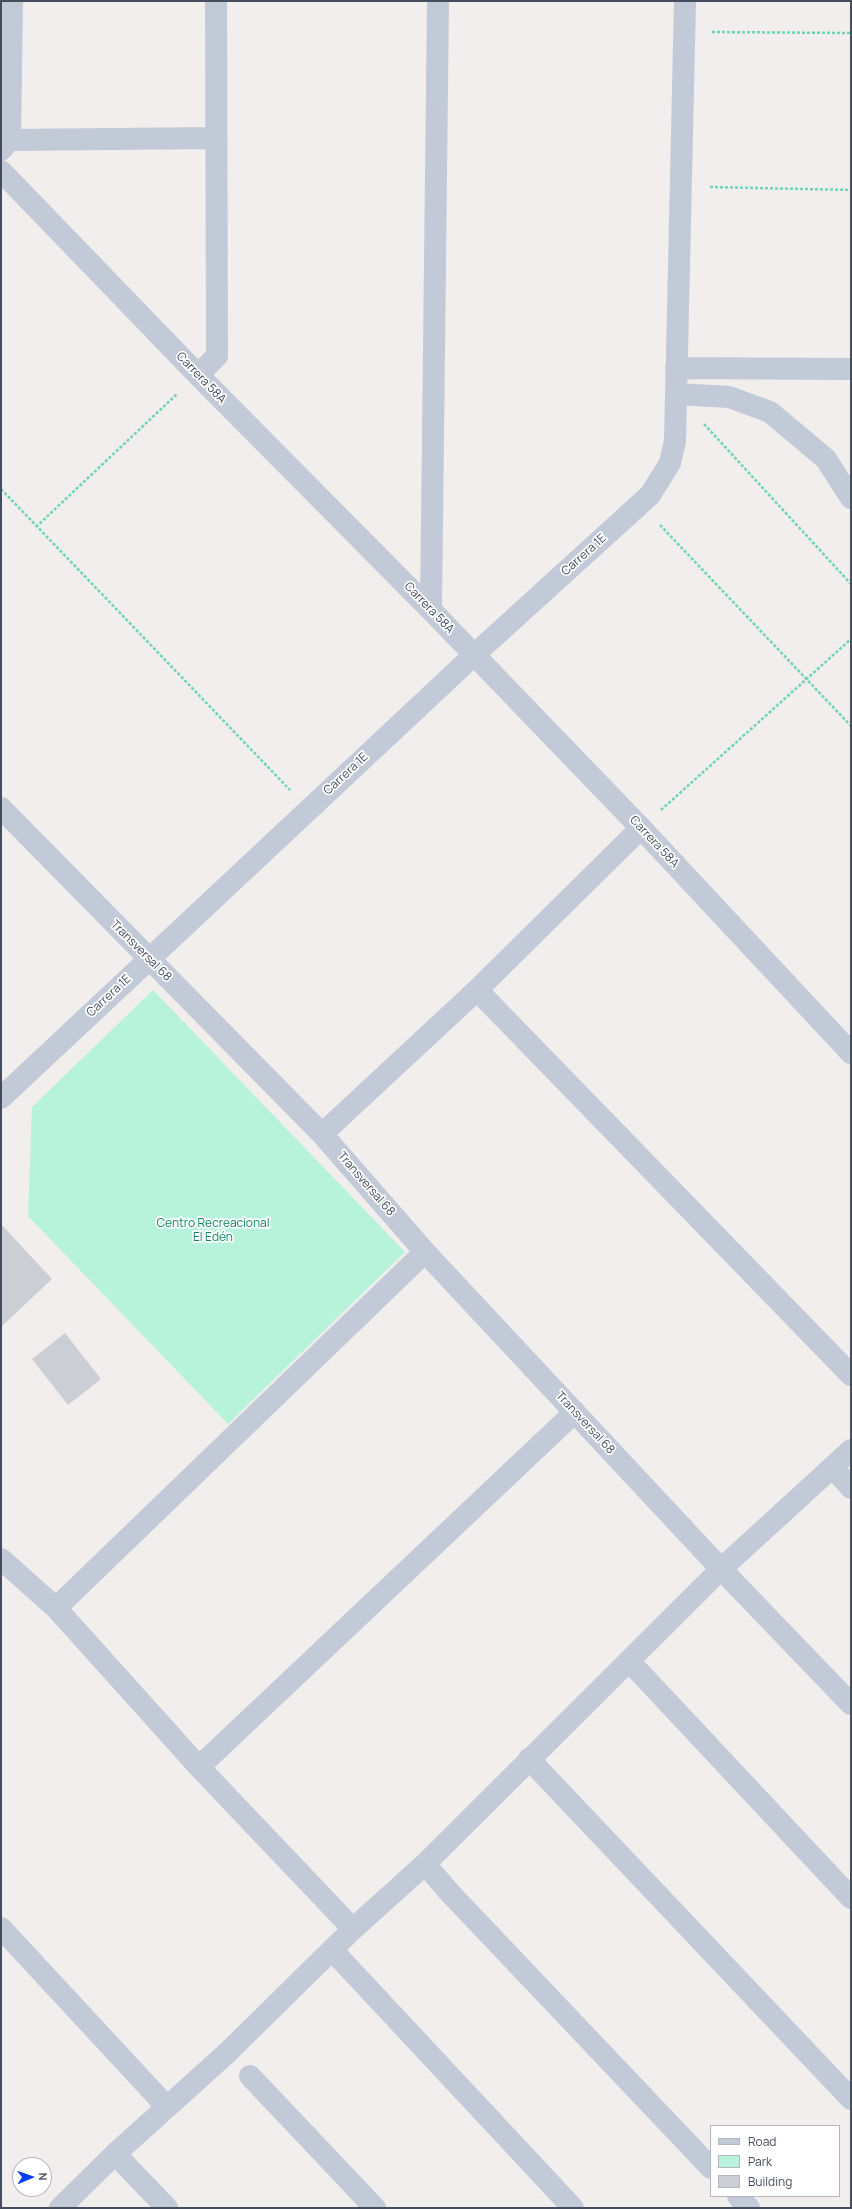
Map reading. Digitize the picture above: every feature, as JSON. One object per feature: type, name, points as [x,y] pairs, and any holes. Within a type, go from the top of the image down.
[{"type":"street","points":[[12,1],[6,145],[215,138]]},
{"type":"street","points":[[198,376],[217,356],[215,138],[216,1]]},
{"type":"street","points":[[431,610],[438,1]]},
{"type":"street","name":"Carrera 1E","points":[[1,1098],[474,655],[650,495],[670,463],[675,441],[677,394],[676,368],[686,1]]},
{"type":"street","name":"Carrera 58A","points":[[1,171],[198,376],[431,610],[641,828],[851,1053]]},
{"type":"street","points":[[676,368],[851,368]]},
{"type":"street","points":[[677,394],[729,397],[770,412],[826,459],[851,498]]},
{"type":"street","name":"Transversal 68","points":[[1,808],[322,1134],[426,1252],[720,1569],[851,1704]]},
{"type":"street","points":[[322,1134],[477,990],[641,828]]},
{"type":"street","points":[[477,990],[851,1376]]},
{"type":"street","points":[[56,1608],[426,1252]]},
{"type":"street","points":[[199,1767],[575,1412]]},
{"type":"street","points":[[60,2208],[115,2154],[227,2053],[333,1951],[353,1929],[425,1864],[529,1759],[630,1662],[720,1569],[851,1450]]},
{"type":"street","points":[[832,1468],[851,1488]]},
{"type":"street","points":[[1,1559],[56,1608],[199,1767],[353,1929]]},
{"type":"street","points":[[630,1662],[851,1898]]},
{"type":"street","points":[[529,1759],[851,2099]]},
{"type":"street","points":[[425,1864],[450,1893],[710,2167]]},
{"type":"street","points":[[1,1928],[167,2107]]},
{"type":"street","points":[[333,1951],[573,2208]]},
{"type":"street","points":[[250,2076],[375,2208]]},
{"type":"street","points":[[115,2154],[167,2208]]},
{"type":"street","points":[[739,2197],[749,2208]]},
{"type":"path","points":[[685,32],[851,33]]},
{"type":"path","points":[[681,187],[851,190]]},
{"type":"path","points":[[36,527],[198,376]]},
{"type":"path","points":[[677,394],[851,584]]},
{"type":"path","points":[[1,489],[308,810]]},
{"type":"path","points":[[640,504],[808,679],[851,726]]},
{"type":"path","points":[[641,828],[851,639]]},
{"type":"green space","name":"Centro Recreacional El Edén","points":[[153,990],[405,1252],[228,1424],[28,1216],[32,1107]]},
{"type":"building","points":[[1,1224],[52,1279],[1,1327]]},
{"type":"building","points":[[65,1333],[101,1379],[68,1405],[32,1359]]}]
